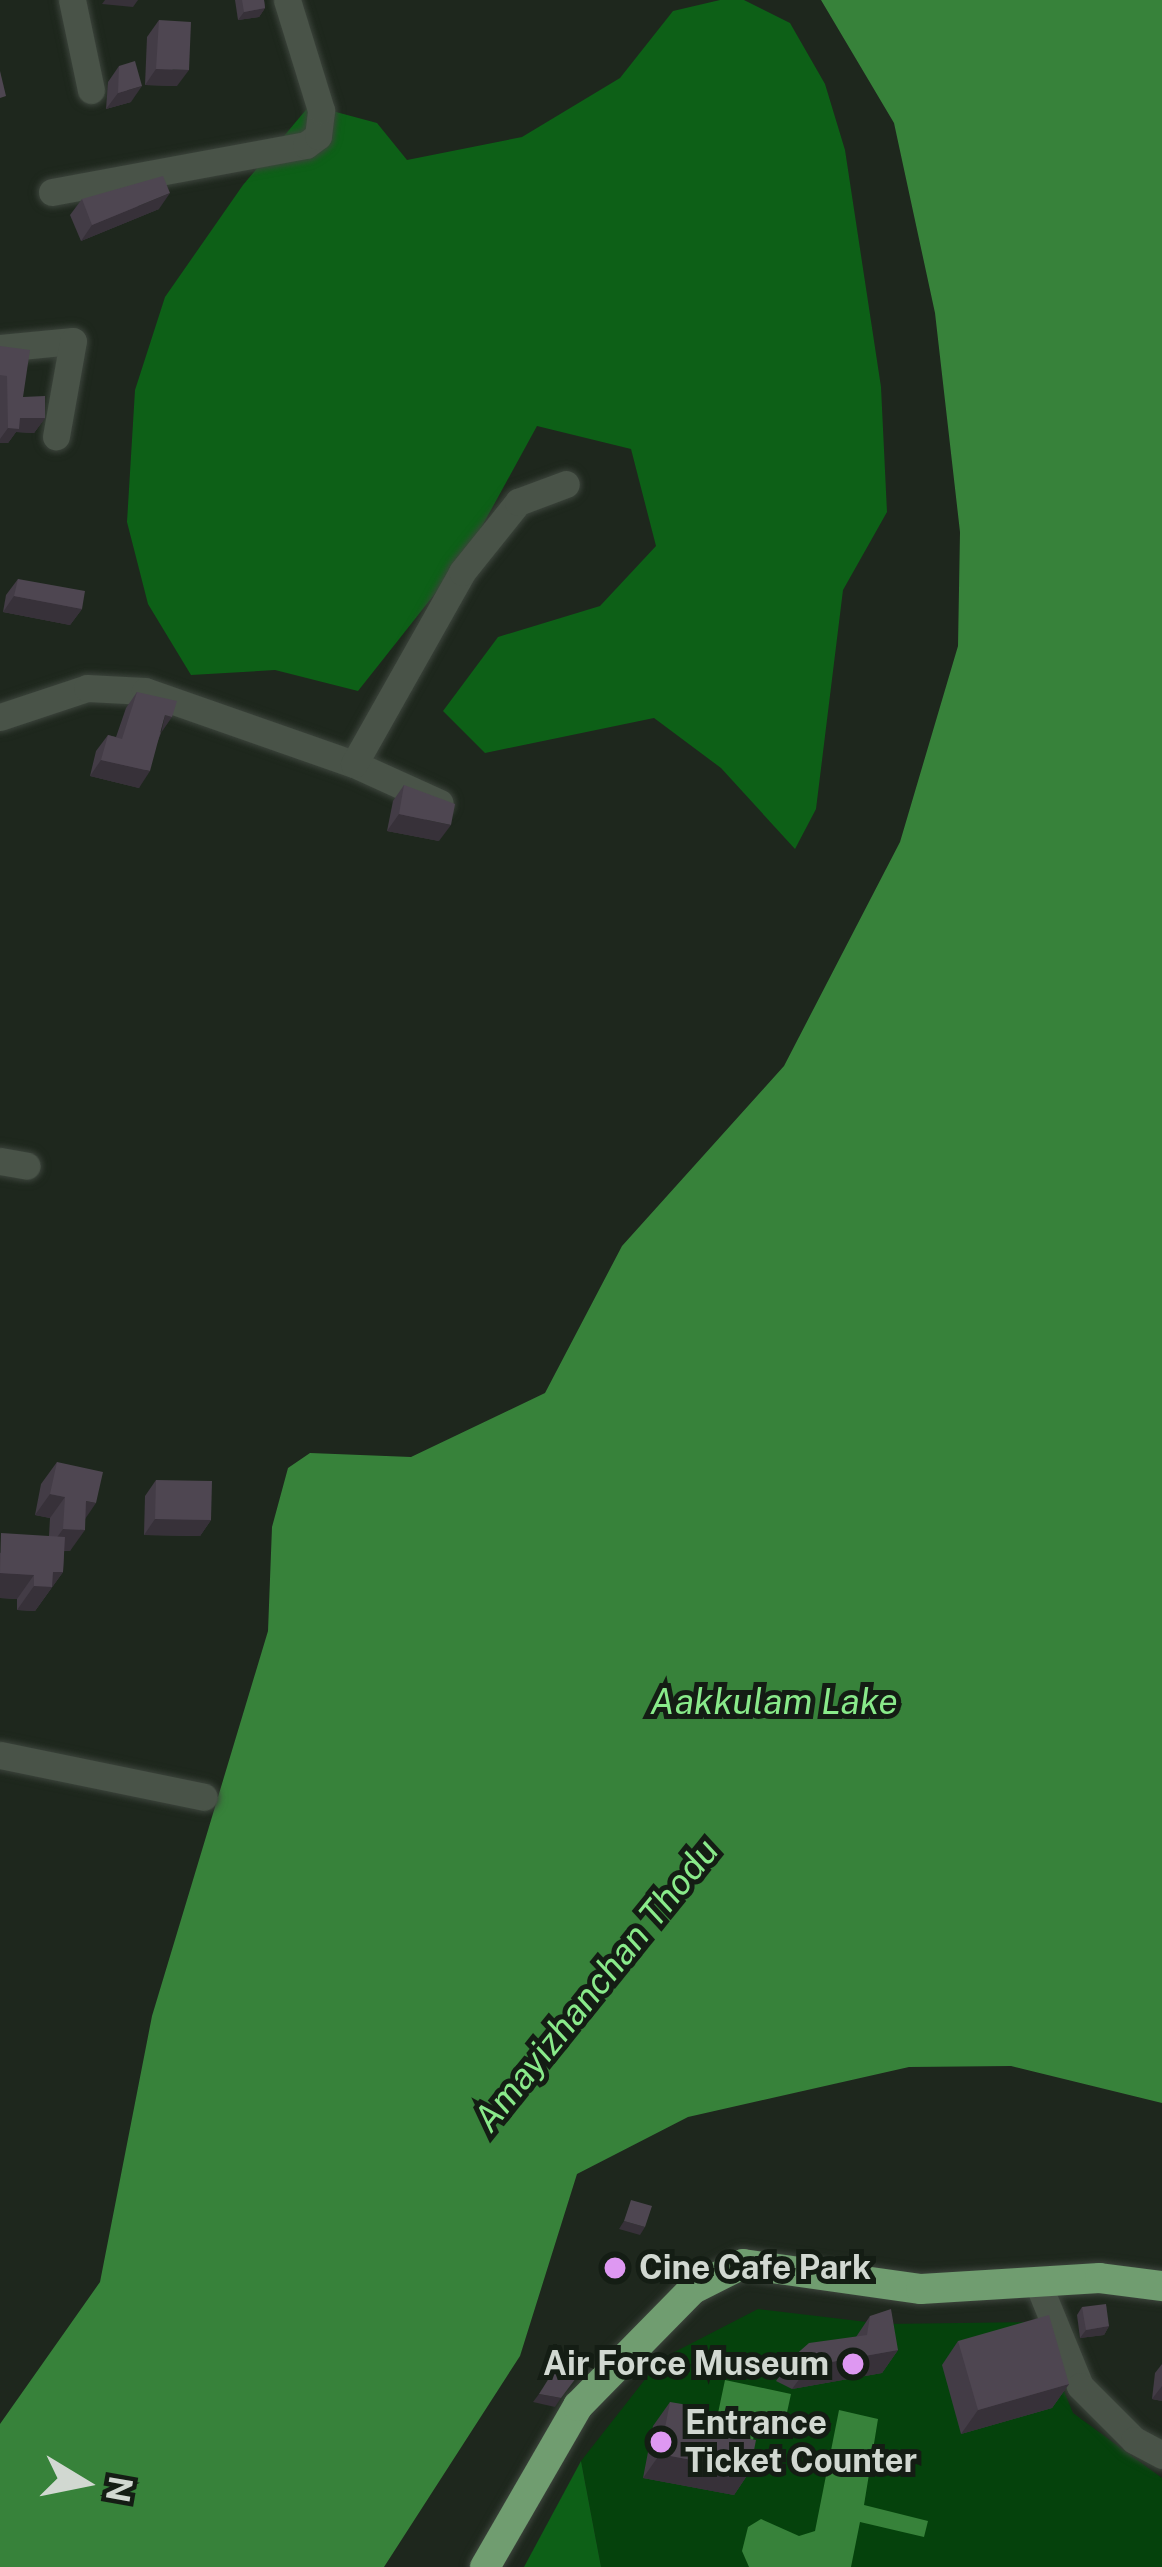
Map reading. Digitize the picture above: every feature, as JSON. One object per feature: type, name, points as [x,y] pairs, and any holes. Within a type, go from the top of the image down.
[{"type":"main road","points":[[485,2567],[578,2406],[693,2289],[743,2264],[921,2289],[1037,2281],[1162,2286]]},
{"type":"street","points":[[72,0],[91,90]]},
{"type":"street","points":[[52,192],[318,136],[321,110],[287,0]]},
{"type":"street","points":[[0,348],[73,341],[56,436]]},
{"type":"street","points":[[354,764],[462,572],[518,502],[566,484]]},
{"type":"street","points":[[0,717],[114,687],[354,764],[440,803]]},
{"type":"street","points":[[0,1755],[204,1797]]},
{"type":"street","points":[[1037,2281],[1080,2386],[1134,2440],[1162,2455]]},
{"type":"shaded area","points":[[720,0],[744,0],[790,23],[825,84],[845,150],[881,387],[887,512],[843,590],[816,809],[795,849],[721,768],[654,718],[485,753],[443,711],[498,637],[600,606],[656,546],[631,449],[537,426],[468,552],[358,691],[275,670],[191,675],[148,604],[127,522],[135,390],[165,297],[243,185],[310,105],[377,123],[407,160],[522,137],[620,78],[673,11]]},
{"type":"shaded area","points":[[758,2309],[884,2324],[1036,2322],[1073,2413],[1162,2478],[1162,2567],[601,2567],[581,2461],[661,2359]]},
{"type":"shaded area","points":[[581,2461],[601,2567],[524,2567]]},
{"type":"water","name":"Aakkulam Lake","points":[[821,0],[1162,0],[1162,2103],[1011,2066],[909,2067],[688,2117],[577,2174],[520,2356],[384,2567],[0,2567],[0,2424],[100,2282],[152,2016],[268,1631],[272,1527],[288,1468],[310,1453],[411,1457],[545,1393],[622,1246],[784,1066],[900,842],[958,646],[960,532],[935,313],[894,123]]},
{"type":"water","points":[[725,2380],[791,2394],[783,2431],[757,2426],[753,2440],[714,2432]]},
{"type":"water","points":[[839,2410],[878,2419],[864,2505],[928,2521],[924,2537],[860,2522],[851,2567],[749,2567],[742,2551],[748,2527],[761,2519],[799,2536],[815,2531]]},
{"type":"building","points":[[242,0],[264,0],[265,8],[244,12]]},
{"type":"building","points":[[159,20],[191,22],[189,70],[156,69]]},
{"type":"building","points":[[135,61],[142,86],[118,93],[119,66]]},
{"type":"building","points":[[163,176],[170,193],[92,225],[82,199]]},
{"type":"building","points":[[0,346],[30,350],[23,397],[45,396],[45,418],[20,418],[19,429],[8,428],[7,376],[0,375]]},
{"type":"building","points":[[18,579],[85,591],[82,609],[14,596]]},
{"type":"building","points":[[137,692],[177,701],[172,717],[165,715],[150,771],[101,760],[108,735],[122,739]]},
{"type":"building","points":[[404,785],[455,804],[451,825],[399,814]]},
{"type":"building","points":[[57,1462],[103,1472],[96,1503],[86,1501],[85,1530],[63,1529],[65,1497],[50,1494]]},
{"type":"building","points":[[156,1480],[212,1481],[211,1520],[155,1519]]},
{"type":"building","points":[[1,1533],[65,1537],[63,1572],[53,1572],[52,1587],[34,1586],[34,1575],[0,1573]]},
{"type":"building","points":[[631,2200],[652,2206],[645,2227],[624,2221]]},
{"type":"building","points":[[1106,2304],[1109,2326],[1086,2330],[1082,2307]]},
{"type":"building","points":[[891,2309],[898,2350],[809,2366],[793,2357],[809,2343],[867,2335],[870,2316]]},
{"type":"building","points":[[1049,2315],[1069,2384],[978,2410],[958,2341]]},
{"type":"building","points":[[563,2356],[576,2378],[561,2398],[539,2394]]},
{"type":"building","points":[[670,2402],[700,2407],[696,2428],[756,2440],[750,2471],[660,2454]]},
{"type":"place","name":"Cine Cafe Park","points":[[615,2268]]},
{"type":"place","name":"Air Force Museum","points":[[853,2364]]},
{"type":"place","name":"Entrance Ticket Counter","points":[[661,2442]]},
{"type":"water label","name":"Amayizhanchan Thodu","points":[[596,1985]]}]
